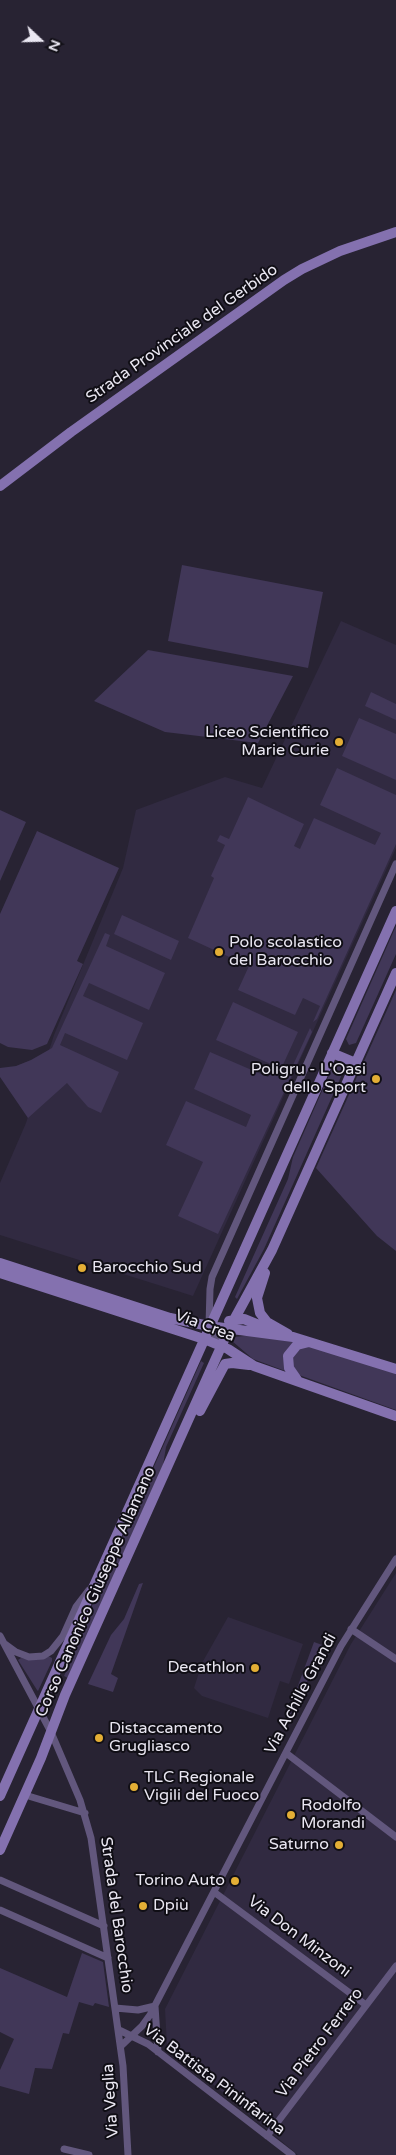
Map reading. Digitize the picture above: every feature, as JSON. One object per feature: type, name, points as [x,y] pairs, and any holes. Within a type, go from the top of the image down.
[{"type":"main road","name":"Strada Provinciale del Gerbido","points":[[0,486],[86,421],[296,272],[359,243],[396,232]]},
{"type":"main road","name":"Corso Canonico Giuseppe Allamano","points":[[0,1796],[396,911]]},
{"type":"main road","name":"Corso Canonico Giuseppe Allamano","points":[[0,1850],[25,1795],[65,1695],[231,1324],[272,1250],[396,973]]},
{"type":"main road","points":[[332,1053],[356,1063]]},
{"type":"main road","points":[[272,1250],[260,1289],[258,1307],[267,1322],[293,1337]]},
{"type":"main road","name":"Via Crea","points":[[0,1263],[170,1318],[209,1326],[231,1324],[244,1318],[279,1334],[396,1368]]},
{"type":"main road","name":"Via Crea","points":[[0,1273],[204,1339],[222,1346],[254,1366],[396,1416]]},
{"type":"main road","points":[[299,1382],[289,1368],[288,1356],[296,1345],[310,1342]]},
{"type":"main road","points":[[160,1484],[178,1459],[223,1367],[228,1363],[254,1366]]},
{"type":"street","name":"Corso Canonico Giuseppe Allamano","points":[[209,1326],[212,1277],[396,864]]},
{"type":"street","points":[[209,1326],[222,1346]]},
{"type":"street","name":"Via Achille Grandi","points":[[121,2046],[145,2023],[155,2006],[351,1629],[396,1559]]},
{"type":"street","name":"Strada del Barocchio","points":[[1,1639],[16,1652],[29,1657],[43,1656],[51,1652],[63,1636],[80,1601],[96,1582]]},
{"type":"street","points":[[351,1629],[396,1659]]},
{"type":"street","name":"Strada del Barocchio","points":[[1,1639],[40,1708],[85,1813],[96,1860],[121,2046]]},
{"type":"street","points":[[286,1753],[396,1837]]},
{"type":"street","points":[[25,1795],[85,1813]]},
{"type":"street","points":[[0,1880],[104,1926]]},
{"type":"street","name":"Via Don Minzoni","points":[[214,1892],[366,2005]]},
{"type":"street","points":[[0,1910],[108,1958]]},
{"type":"street","name":"Via Pietro Ferrero","points":[[267,2136],[396,1966]]},
{"type":"street","points":[[115,2008],[138,2010],[155,2006],[158,2052]]},
{"type":"street","name":"Via Battista Pininfarina","points":[[119,2030],[158,2052],[292,2155]]},
{"type":"street","name":"Via Veglia","points":[[121,2046],[128,2155]]},
{"type":"street","name":"Via Veglia","points":[[64,2149],[88,2155]]},
{"type":"shaded area","points":[[182,565],[323,592],[308,668],[168,641]]},
{"type":"shaded area","name":"Polo scolastico del Barocchio","points":[[341,621],[396,645],[396,848],[193,1296],[0,1235],[0,1183],[26,1123],[54,1035],[123,868],[136,810],[225,777],[262,788]]},
{"type":"shaded area","points":[[148,650],[293,676],[258,743],[165,732],[94,701]]},
{"type":"shaded area","points":[[371,692],[396,704],[396,720],[365,706]]},
{"type":"shaded area","points":[[359,718],[396,734],[396,780],[342,756]]},
{"type":"shaded area","points":[[337,768],[396,795],[396,844],[317,1019],[313,1022],[320,1006],[303,998],[295,1015],[238,990],[249,966],[188,938],[214,878],[211,876],[225,845],[217,841],[220,835],[229,839],[248,797],[304,824],[294,846],[300,849],[314,818],[375,845],[381,833],[320,805]]},
{"type":"shaded area","points":[[0,810],[26,822],[0,881]]},
{"type":"shaded area","points":[[37,831],[119,868],[77,961],[83,964],[47,1044],[32,1050],[8,1047],[0,1043],[0,914]]},
{"type":"shaded area","points":[[122,915],[179,941],[171,960],[114,934]]},
{"type":"shaded area","points":[[396,926],[396,954],[356,1043],[349,1045],[346,1039]]},
{"type":"shaded area","points":[[105,933],[110,935],[106,946],[165,973],[149,1010],[89,983],[83,996],[143,1023],[127,1060],[65,1033],[60,1045],[119,1072],[101,1113],[88,1107],[67,1083],[28,1118],[0,1077],[0,1068],[16,1066],[52,1048]]},
{"type":"shaded area","name":"Poligru - L'Oasi dello Sport","points":[[396,990],[396,1251],[377,1236],[316,1168]]},
{"type":"shaded area","points":[[233,1002],[298,1032],[281,1069],[289,1074],[310,1028],[312,1032],[218,1234],[178,1216],[203,1162],[166,1145],[186,1101],[246,1127],[251,1115],[194,1089],[210,1052],[268,1077],[273,1065],[216,1040]]},
{"type":"shaded area","points":[[340,1064],[344,1070],[264,1249],[237,1299],[235,1297],[288,1179],[293,1157],[333,1066]]},
{"type":"shaded area","points":[[254,1335],[297,1342],[288,1372],[253,1359],[232,1341],[234,1337]]},
{"type":"shaded area","points":[[304,1345],[396,1371],[396,1410],[294,1372],[291,1356]]},
{"type":"shaded area","points":[[201,1361],[204,1363],[166,1447],[163,1465],[68,1678],[64,1676],[85,1629],[91,1608]]},
{"type":"shaded area","points":[[396,1573],[396,2155],[298,2155],[167,2046],[165,2009],[351,1644]]},
{"type":"shaded area","points":[[143,1583],[111,1674],[118,1678],[113,1692],[88,1684],[111,1635],[124,1619],[139,1584]]},
{"type":"shaded area","name":"Decathlon","points":[[228,1617],[303,1644],[289,1684],[280,1681],[268,1718],[202,1696],[194,1688],[202,1663]]},
{"type":"shaded area","points":[[314,1642],[325,1646],[287,1722],[285,1721]]},
{"type":"shaded area","points":[[48,1656],[52,1658],[52,1661],[38,1691],[18,1660],[21,1658],[35,1660]]},
{"type":"shaded area","points":[[82,1953],[103,1962],[109,2007],[95,2003],[93,2006],[79,2002],[69,2034],[63,2033],[52,2069],[35,2068],[29,2094],[0,2086],[0,2070],[14,2039],[0,2032],[0,1968],[67,1997]]},
{"type":"place","name":"Liceo Scientifico Marie Curie","points":[[339,742]]},
{"type":"place","name":"Polo scolastico del Barocchio","points":[[219,952]]},
{"type":"place","name":"Poligru - L'Oasi dello Sport","points":[[376,1079]]},
{"type":"place","name":"Barocchio Sud","points":[[82,1268]]},
{"type":"place","name":"Decathlon","points":[[255,1668]]},
{"type":"place","name":"Distaccamento Grugliasco","points":[[99,1738]]},
{"type":"place","name":"TLC Regionale Vigili del Fuoco","points":[[134,1787]]},
{"type":"place","name":"Rodolfo Morandi","points":[[291,1815]]},
{"type":"place","name":"Saturno","points":[[339,1845]]},
{"type":"place","name":"Torino Auto","points":[[235,1881]]},
{"type":"place","name":"Dpiù","points":[[143,1906]]}]
